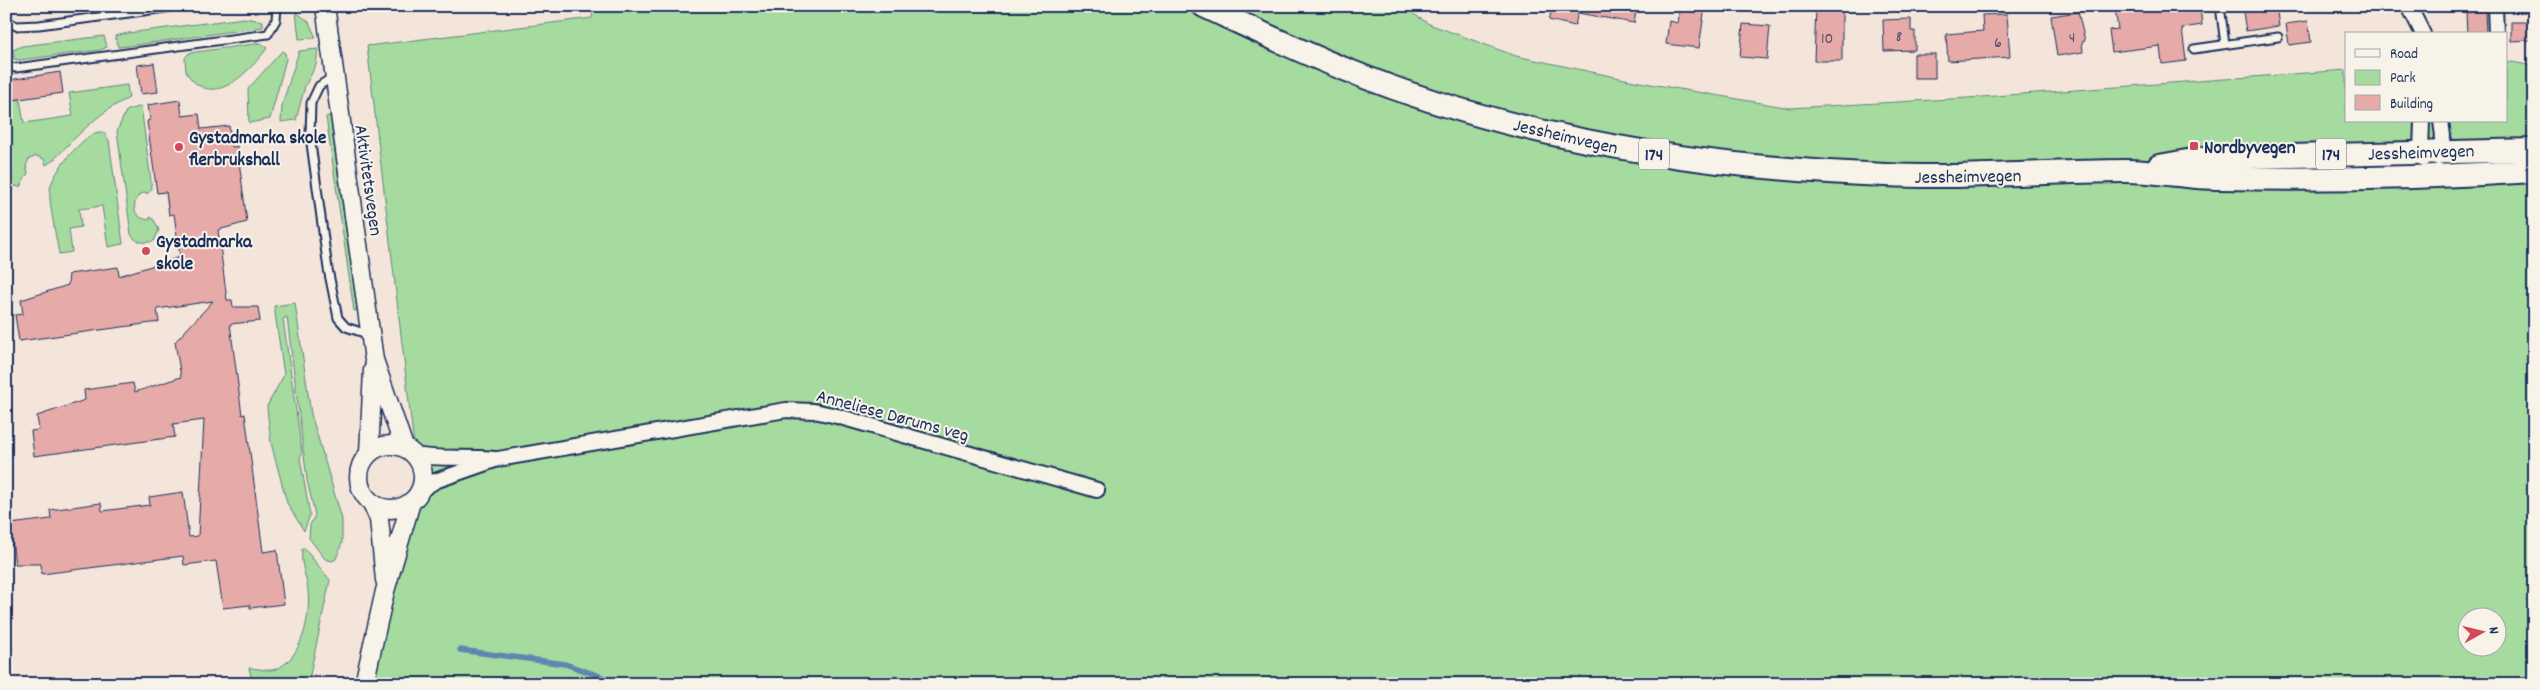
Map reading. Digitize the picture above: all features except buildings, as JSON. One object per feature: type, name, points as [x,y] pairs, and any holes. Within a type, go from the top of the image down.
[{"type":"main road","name":"Jessheimvegen","points":[[1204,6],[1348,71],[1410,93],[1526,127],[1591,142],[1666,156],[1740,166],[1892,176],[2128,171],[2215,178],[2432,175],[2534,170]]},
{"type":"main road","name":"Jessheimvegen","points":[[2128,171],[2204,158],[2534,150]]},
{"type":"street","name":"Aktivitetsvegen","points":[[325,6],[374,360],[369,453]]},
{"type":"street","points":[[2410,6],[2422,32]]},
{"type":"street","points":[[2495,6],[2496,32]]},
{"type":"street","points":[[2422,122],[2431,151],[2432,175]]},
{"type":"street","points":[[2431,151],[2442,122]]},
{"type":"street","name":"Aktivitetsvegen","points":[[374,360],[410,451]]},
{"type":"street","name":"Anneliese Dørums veg","points":[[416,496],[435,481],[498,459],[769,412],[797,410],[837,416],[1097,490]]},
{"type":"street","points":[[364,684],[385,591],[423,472],[410,451],[386,445],[369,453],[361,463],[358,480],[363,494],[372,503],[379,519],[385,591]]},
{"type":"street","name":"Anneliese Dørums veg","points":[[410,451],[447,459],[472,457],[498,459]]},
{"type":"street","points":[[372,503],[392,509],[416,496]]},
{"type":"lane","points":[[6,20],[16,26],[40,25],[181,6]]},
{"type":"lane","points":[[6,66],[16,68],[268,34],[276,20],[277,6]]},
{"type":"lane","points":[[2220,6],[2225,44]]},
{"type":"lane","points":[[2194,49],[2278,37]]},
{"type":"lane","points":[[335,76],[319,86],[311,103],[310,136],[328,269],[338,318],[346,327],[371,335]]},
{"type":"green space","points":[[593,6],[1401,6],[1429,24],[1516,56],[1639,82],[1790,108],[1968,98],[2345,70],[2345,122],[2508,122],[2508,61],[2534,66],[2534,684],[372,684],[419,488],[367,46],[592,18]]},
{"type":"green space","points":[[296,12],[309,22],[316,38],[299,39]]},
{"type":"green space","points":[[244,18],[263,21],[263,27],[118,47],[115,36],[128,33]]},
{"type":"green space","points":[[104,36],[107,47],[100,50],[19,60],[14,59],[13,50],[22,46]]},
{"type":"green space","points":[[261,43],[267,48],[265,51],[248,70],[228,85],[217,89],[206,89],[196,83],[186,72],[185,58],[189,53]]},
{"type":"green space","points":[[318,49],[316,65],[305,86],[296,120],[281,122],[282,105],[299,51]]},
{"type":"green space","points":[[282,51],[285,53],[286,59],[270,119],[249,123],[248,89]]},
{"type":"green space","points":[[127,85],[129,98],[120,102],[95,120],[46,165],[44,159],[36,156],[29,159],[26,166],[28,173],[20,187],[14,186],[6,134],[6,102],[20,99],[24,123],[73,116],[69,93]]},
{"type":"green space","points":[[141,106],[152,189],[147,194],[146,192],[139,195],[136,199],[135,208],[141,217],[150,220],[150,217],[154,220],[159,230],[154,241],[144,242],[135,240],[131,234],[117,131],[126,111]]},
{"type":"green space","points":[[330,116],[357,310],[354,311],[326,117]]},
{"type":"green space","points":[[98,132],[103,132],[109,140],[123,244],[108,247],[102,206],[79,209],[81,227],[69,229],[72,252],[59,254],[50,202],[52,182],[62,165],[76,148],[84,140]]},
{"type":"green space","points":[[295,303],[311,414],[342,519],[342,543],[336,559],[332,561],[325,559],[309,538],[310,525],[315,515],[307,480],[287,317],[283,319],[302,453],[300,458],[310,515],[304,531],[287,503],[271,443],[267,406],[284,375],[274,306]]},
{"type":"green space","points":[[304,548],[330,580],[308,684],[253,684],[249,668],[273,670],[285,664],[298,647],[303,636],[309,601],[302,560],[302,549]]},
{"type":"waterway","points":[[460,650],[565,664],[623,684]]},
{"type":"place","name":"Nordbyvegen","points":[[2194,146]]},
{"type":"place","name":"Gystadmarka skole flerbrukshall","points":[[179,147]]},
{"type":"place","name":"Gystadmarka skole","points":[[146,251]]}]
